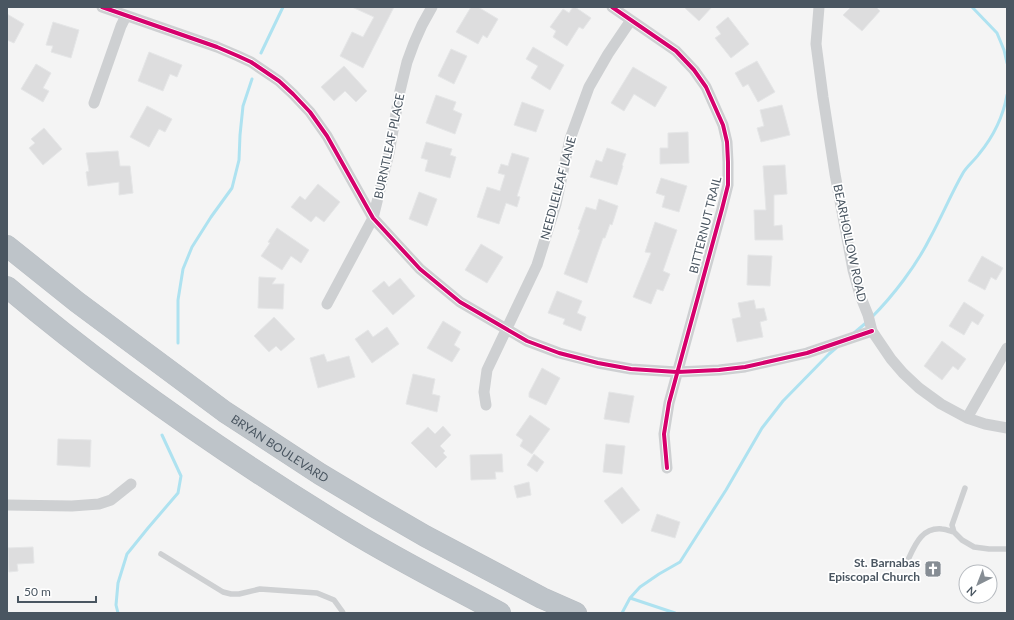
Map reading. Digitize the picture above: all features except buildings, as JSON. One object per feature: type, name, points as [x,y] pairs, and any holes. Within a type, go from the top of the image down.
[{"type":"highway","name":"BRYAN BOULEVARD","points":[[7,246],[77,302],[225,412],[307,466],[431,539],[542,598],[576,613]]},
{"type":"highway","points":[[7,287],[71,340],[172,415],[227,453],[351,531],[500,613]]},
{"type":"street","points":[[102,7],[238,56],[251,62],[279,81],[310,112],[327,136],[373,218],[420,269],[460,302],[526,341],[553,351],[598,363],[631,369],[677,372],[745,367],[807,353],[872,331]]},
{"type":"street","name":"BURNTLEAF PLACE","points":[[327,304],[373,218],[389,153],[400,91],[407,62],[422,25],[432,7]]},
{"type":"street","name":"BITTERNUT TRAIL","points":[[612,7],[676,51],[694,70],[706,87],[716,106],[727,142],[728,185],[669,403],[664,434],[667,468]]},
{"type":"street","name":"BEARHOLLOW ROAD","points":[[819,7],[816,44],[835,174],[853,270],[872,331],[891,359],[919,388],[942,404],[967,418],[1007,428]]},
{"type":"street","points":[[94,103],[121,26],[126,16]]},
{"type":"street","name":"NEEDLELEAF LANE","points":[[486,405],[484,392],[487,370],[537,265],[556,204],[570,139],[590,87],[608,54],[631,20]]},
{"type":"street","points":[[967,418],[1007,348]]},
{"type":"street","points":[[7,505],[72,506],[100,504],[111,500],[132,484]]},
{"type":"lane","points":[[954,532],[952,525],[965,488]]},
{"type":"lane","points":[[906,564],[919,538],[924,532],[931,529],[942,528],[954,532],[962,540],[974,547],[1007,549]]},
{"type":"lane","points":[[161,554],[223,592],[239,594],[260,589],[317,593],[334,600],[343,613]]},
{"type":"waterway","points":[[261,53],[283,7]]},
{"type":"waterway","points":[[972,7],[997,33],[1004,50],[1007,63]]},
{"type":"waterway","points":[[178,343],[178,300],[183,269],[192,247],[232,188],[239,160],[243,106],[252,79]]},
{"type":"waterway","points":[[871,318],[896,290],[918,259],[963,173],[977,157],[993,134],[1003,111],[1007,95]]},
{"type":"waterway","points":[[854,333],[867,322]]},
{"type":"waterway","points":[[622,613],[630,598],[640,587],[680,562],[726,490],[762,428],[783,401],[836,348]]},
{"type":"waterway","points":[[118,613],[116,605],[118,583],[127,554],[178,493],[181,476],[162,435]]},
{"type":"waterway","points":[[630,598],[675,613]]},
{"type":"cycle path","points":[[102,7],[217,47],[251,62],[279,81],[310,112],[327,136],[373,218],[420,269],[460,302],[527,341],[559,353],[598,363],[631,369],[677,372],[745,367],[807,353],[872,331]]},
{"type":"cycle path","points":[[612,7],[676,51],[694,70],[706,87],[723,125],[727,142],[728,185],[669,403],[664,434],[667,468]]},
{"type":"place","name":"St. Barnabas Episcopal Church","points":[[933,569]]}]
